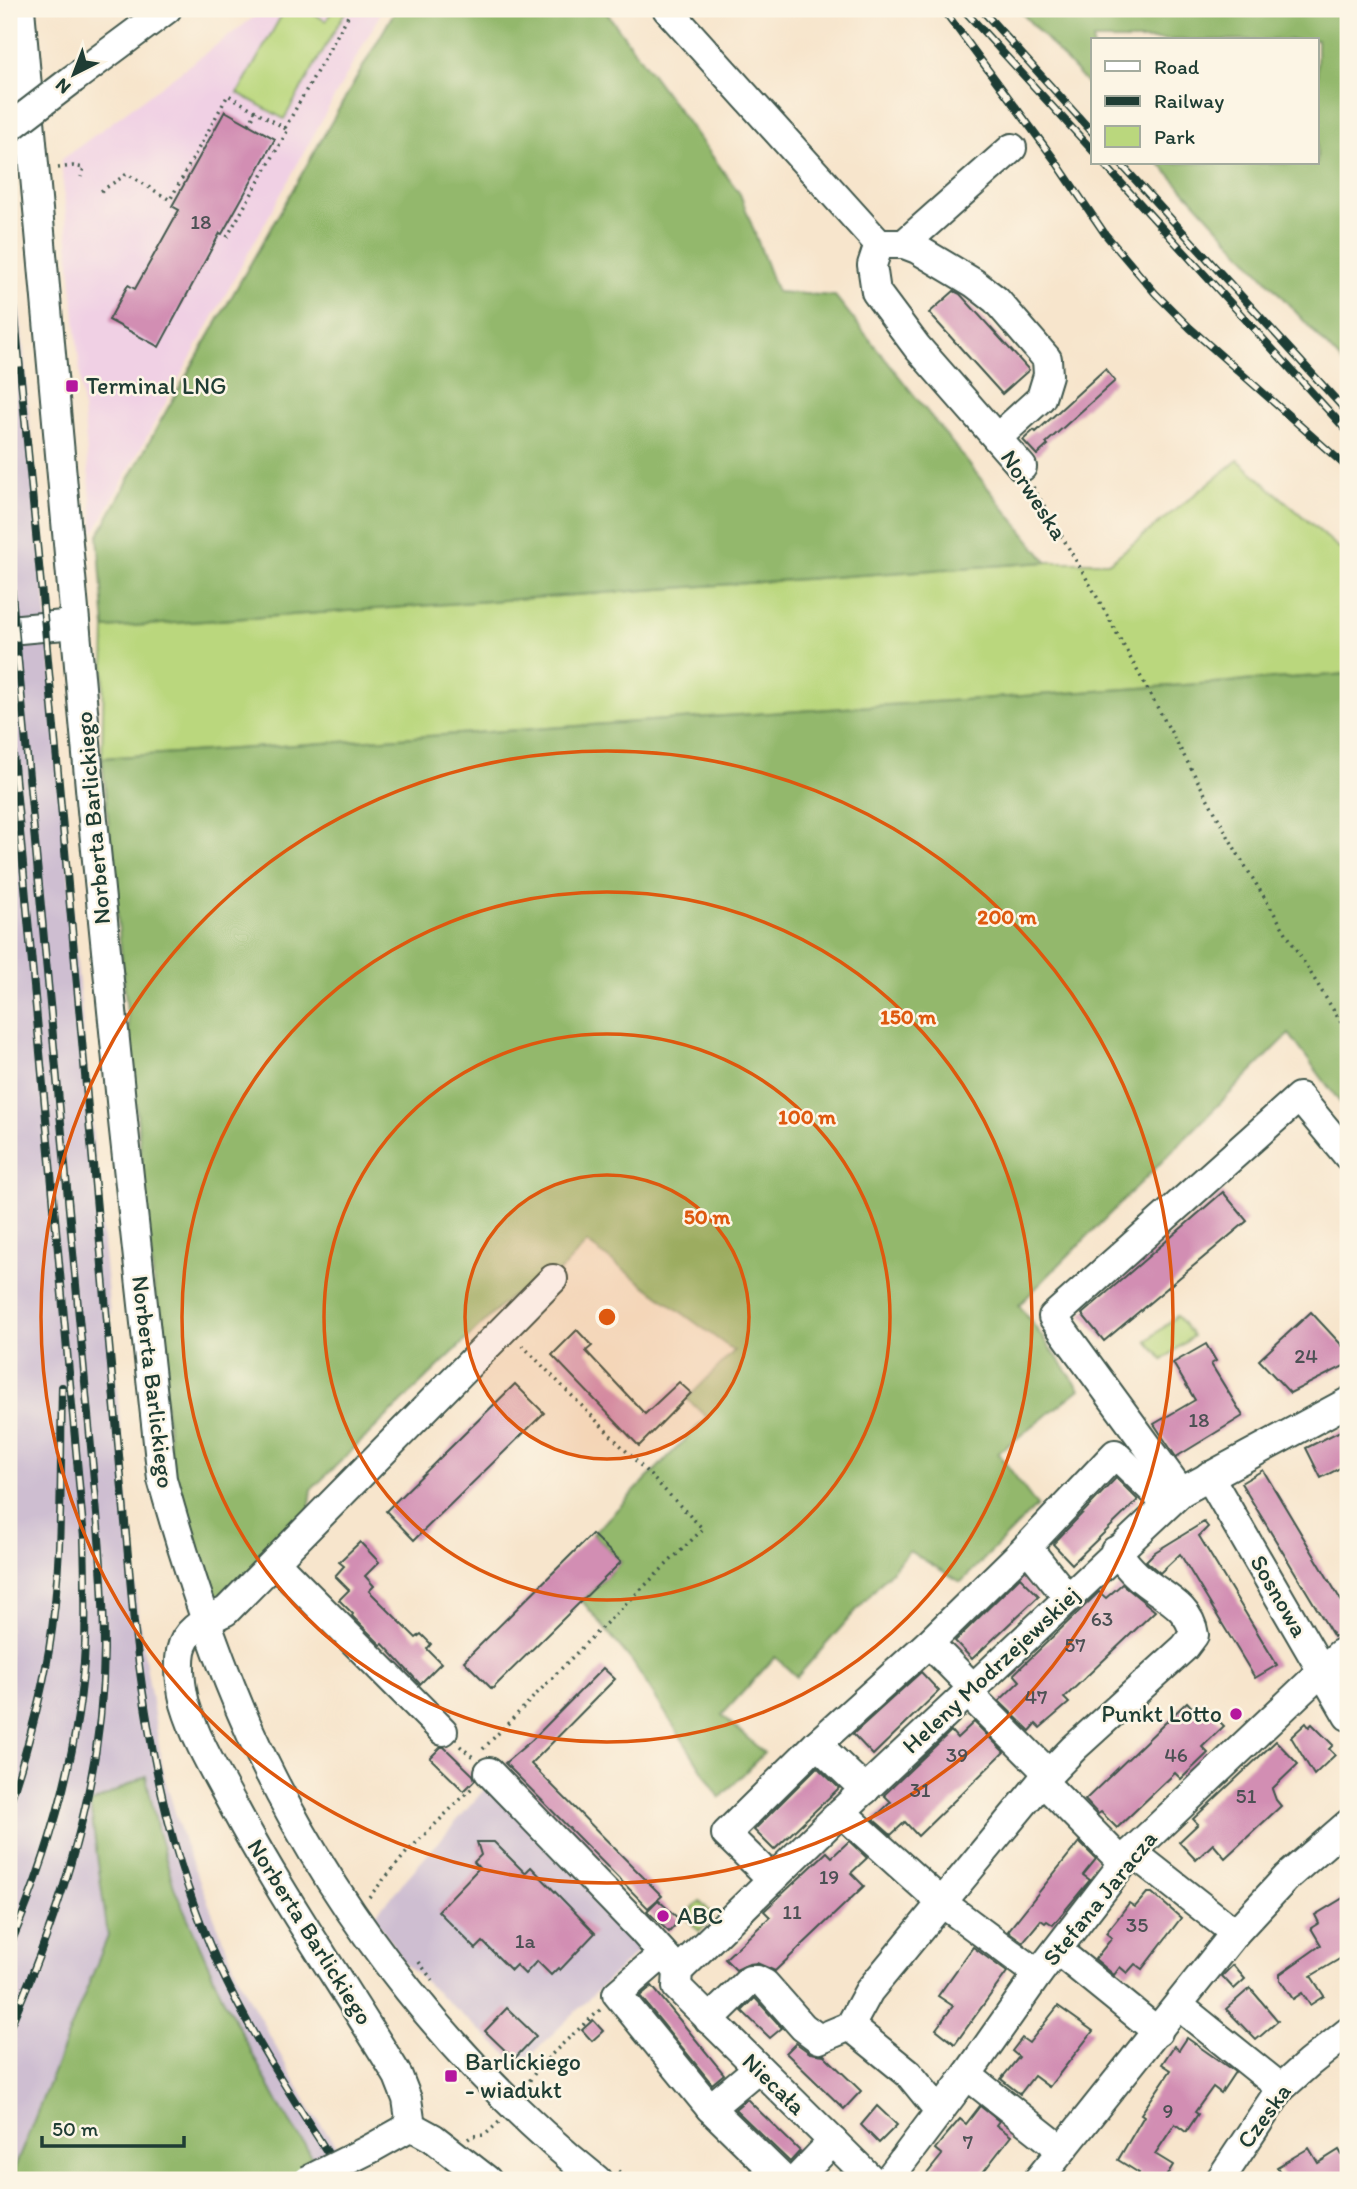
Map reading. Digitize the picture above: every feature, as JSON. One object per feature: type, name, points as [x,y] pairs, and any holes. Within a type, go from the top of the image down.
[{"type":"street","name":"Norberta Barlickiego","points":[[20,9],[121,1108],[162,1479],[207,1621],[239,1706],[279,1793],[321,1864],[372,1942],[484,2077],[548,2138],[604,2172]]},
{"type":"street","points":[[9,128],[167,9]]},
{"type":"street","points":[[667,9],[891,244],[918,249],[974,283],[996,300],[1047,359],[1048,375],[1041,398],[997,438]]},
{"type":"street","points":[[891,244],[1012,148]]},
{"type":"street","name":"Norweska","points":[[891,244],[872,265],[876,292],[917,347],[1022,467]]},
{"type":"street","points":[[9,630],[75,624]]},
{"type":"street","points":[[1174,1498],[1053,1317],[1299,1097],[1348,1156]]},
{"type":"street","points":[[207,1621],[226,1611],[553,1279]]},
{"type":"street","name":"Heleny Modrzejewskiej","points":[[617,1994],[673,1971],[1174,1498],[1209,1476],[1348,1402]]},
{"type":"street","points":[[772,1879],[726,1834],[817,1744],[929,1643],[1027,1547],[1115,1454],[1174,1498]]},
{"type":"street","name":"Sosnowa","points":[[1209,1476],[1348,1716]]},
{"type":"street","points":[[1027,1547],[1068,1598]]},
{"type":"street","points":[[709,2020],[750,1980],[757,1980],[765,1984],[803,2027],[819,2039],[850,2026],[869,1991],[1045,1778],[1073,1748],[1185,1647],[1194,1635],[1185,1612],[1138,1576],[1115,1551]]},
{"type":"street","points":[[275,1562],[443,1731]]},
{"type":"street","name":"Norberta Barlickiego","points":[[207,1621],[196,1625],[188,1634],[181,1650],[180,1679],[195,1730],[250,1838],[309,1937],[398,2076],[407,2099],[411,2126]]},
{"type":"street","points":[[929,1643],[1045,1778],[1127,1858],[1235,1933]]},
{"type":"street","name":"Stefana Jaracza","points":[[888,2180],[1038,1974],[1127,1858],[1340,1654],[1348,1650]]},
{"type":"street","points":[[817,1744],[865,1790]]},
{"type":"street","name":"Niecała","points":[[489,1772],[673,1971],[709,2020],[872,2180]]},
{"type":"street","points":[[841,1812],[941,1902],[1038,1974]]},
{"type":"street","points":[[1038,2180],[1235,1933],[1287,1877],[1348,1824]]},
{"type":"street","points":[[1057,1950],[1158,2032]]},
{"type":"street","points":[[617,1994],[710,2108],[784,2180]]},
{"type":"street","points":[[1178,2005],[1281,2088]]},
{"type":"street","points":[[850,2026],[909,2074],[940,2112]]},
{"type":"street","name":"Czeska","points":[[1220,2180],[1281,2088],[1348,2032]]},
{"type":"street","points":[[710,2108],[758,2068]]},
{"type":"street","points":[[967,2075],[1062,2150]]},
{"type":"street","points":[[308,2180],[411,2126],[433,2137],[487,2180]]},
{"type":"street","points":[[796,2180],[833,2141]]},
{"type":"path","points":[[285,128],[352,9]]},
{"type":"path","points":[[102,191],[127,174],[170,200],[228,95],[288,130],[227,237]]},
{"type":"path","points":[[249,124],[256,111]]},
{"type":"path","points":[[52,168],[84,168],[81,177]]},
{"type":"path","name":"Norweska","points":[[1022,467],[1092,588],[1239,856],[1348,1034]]},
{"type":"path","points":[[361,1888],[368,1898],[407,1852],[489,1772],[474,1758],[592,1637],[703,1529],[505,1329]]},
{"type":"path","points":[[413,1955],[437,1985]]},
{"type":"path","points":[[517,2081],[527,2091],[529,2080],[542,2065],[617,1994]]},
{"type":"path","points":[[471,2136],[485,2135],[505,2115]]},
{"type":"path","points":[[604,2172],[631,2180]]},
{"type":"shaded area","points":[[265,9],[383,9],[94,533],[61,160]]},
{"type":"shaded area","points":[[9,184],[73,922],[138,1615],[164,1776],[185,1845],[240,1981],[312,2113],[364,2180],[327,2180],[278,2103],[221,1994],[174,1887],[146,1776],[90,1804],[108,1936],[9,2180]]},
{"type":"shaded area","points":[[502,1769],[654,1935],[520,2066],[407,1966],[374,1916]]},
{"type":"green space","points":[[285,9],[305,9],[326,21],[333,9],[347,9],[284,119],[238,93]]},
{"type":"green space","points":[[396,9],[604,9],[740,194],[777,292],[835,296],[1047,562],[105,628],[98,536],[160,422]]},
{"type":"green space","points":[[1018,9],[1348,9],[1348,369],[1160,164],[1318,164],[1318,38],[1091,38],[1091,88]]},
{"type":"green space","points":[[1238,460],[1348,556],[1348,674],[102,758],[105,628],[1047,562],[1110,562]]},
{"type":"green space","points":[[1348,674],[1348,1113],[1289,1034],[1019,1305],[1080,1389],[998,1453],[1037,1506],[961,1582],[909,1551],[797,1677],[775,1657],[722,1715],[764,1753],[720,1798],[632,1661],[582,1601],[621,1562],[593,1534],[707,1417],[687,1399],[734,1351],[587,1243],[561,1270],[510,1297],[312,1489],[309,1511],[219,1607],[187,1528],[170,1451],[102,758]]},
{"type":"green space","points":[[1177,1316],[1193,1336],[1163,1360],[1147,1341]]},
{"type":"green space","points":[[146,1776],[174,1887],[221,1994],[278,2103],[327,2180],[10,2180],[108,1936],[90,1804]]},
{"type":"green space","points":[[700,1901],[713,1915],[699,1931],[685,1916]]},
{"type":"building","points":[[225,111],[275,139],[222,234],[220,233],[159,347],[109,320],[128,285],[135,289],[179,210],[172,206]]},
{"type":"building","points":[[954,291],[960,294],[1029,370],[1002,394],[929,313]]},
{"type":"building","points":[[1105,369],[1115,381],[1046,443],[1048,445],[1037,455],[1023,440],[1034,430],[1036,432]]},
{"type":"building","points":[[1223,1192],[1247,1221],[1104,1341],[1082,1314]]},
{"type":"building","points":[[1311,1312],[1348,1352],[1348,1364],[1290,1393],[1259,1360]]},
{"type":"building","points":[[577,1330],[592,1346],[586,1351],[645,1414],[679,1382],[691,1393],[639,1446],[552,1355]]},
{"type":"building","points":[[1206,1344],[1216,1361],[1211,1364],[1243,1416],[1176,1457],[1154,1424],[1195,1400],[1173,1363]]},
{"type":"building","points":[[515,1384],[544,1413],[414,1540],[386,1511]]},
{"type":"building","points":[[1348,1427],[1348,1464],[1321,1478],[1306,1448]]},
{"type":"building","points":[[1263,1470],[1348,1612],[1348,1630],[1334,1637],[1241,1483]]},
{"type":"building","points":[[1116,1478],[1138,1500],[1072,1564],[1053,1544]]},
{"type":"building","points":[[1204,1522],[1208,1527],[1199,1536],[1277,1665],[1255,1678],[1180,1554],[1160,1573],[1146,1561],[1155,1552]]},
{"type":"building","points":[[592,1534],[621,1562],[492,1689],[464,1661]]},
{"type":"building","points":[[360,1542],[379,1562],[365,1576],[374,1586],[369,1591],[416,1638],[421,1634],[431,1644],[427,1649],[441,1663],[420,1684],[339,1600],[349,1590],[335,1576],[344,1566],[339,1562]]},
{"type":"building","points":[[1020,1577],[1039,1596],[972,1659],[955,1641]]},
{"type":"building","points":[[1122,1584],[1155,1611],[1064,1698],[1069,1703],[1040,1728],[1036,1724],[1030,1731],[999,1701],[1020,1681],[1014,1674],[1099,1592],[1106,1598]]},
{"type":"building","points":[[603,1668],[615,1679],[531,1764],[662,1896],[648,1908],[505,1763],[532,1740]]},
{"type":"building","points":[[921,1672],[939,1691],[873,1755],[853,1734]]},
{"type":"building","points":[[1187,1702],[1200,1716],[1207,1709],[1224,1726],[1202,1747],[1208,1753],[1181,1779],[1175,1773],[1117,1828],[1085,1800]]},
{"type":"building","points":[[974,1722],[1004,1752],[918,1836],[905,1822],[891,1835],[873,1819],[891,1802],[884,1795],[951,1731],[957,1738]]},
{"type":"building","points":[[1306,1723],[1309,1727],[1312,1724],[1333,1745],[1329,1749],[1335,1755],[1314,1775],[1291,1737]]},
{"type":"building","points":[[1276,1741],[1298,1764],[1272,1789],[1281,1806],[1225,1858],[1213,1844],[1196,1860],[1179,1842],[1198,1824],[1193,1819]]},
{"type":"building","points":[[441,1747],[473,1775],[475,1780],[464,1791],[430,1758]]},
{"type":"building","points":[[817,1767],[839,1788],[774,1850],[754,1830]]},
{"type":"building","points":[[849,1841],[867,1858],[851,1873],[864,1886],[775,1971],[757,1963],[736,1970],[725,1959],[770,1917],[764,1911],[827,1852],[832,1857]]},
{"type":"building","points":[[477,1842],[494,1842],[525,1873],[531,1867],[595,1933],[560,1970],[558,1968],[551,1975],[537,1961],[525,1974],[516,1965],[511,1970],[483,1942],[476,1949],[438,1911],[479,1868],[474,1862],[481,1855]]},
{"type":"building","points":[[1079,1842],[1096,1859],[1083,1875],[1090,1880],[1053,1925],[1041,1920],[1023,1942],[1008,1931]]},
{"type":"building","points":[[1147,1893],[1152,1893],[1181,1918],[1142,1969],[1135,1964],[1127,1973],[1120,1967],[1114,1975],[1095,1959],[1112,1938],[1106,1933],[1129,1903],[1135,1907]]},
{"type":"building","points":[[1348,1895],[1348,1954],[1311,1976],[1324,1996],[1310,2005],[1302,1993],[1293,1999],[1280,1980],[1280,1974],[1321,1945],[1311,1928],[1319,1923],[1315,1915]]},
{"type":"building","name":"ABC","points":[[658,1900],[680,1920],[669,1932],[647,1911]]},
{"type":"building","points":[[973,1947],[1007,1972],[955,2044],[936,2029],[953,2006],[938,1996]]},
{"type":"building","points":[[1233,1965],[1245,1979],[1234,1989],[1222,1976]]},
{"type":"building","points":[[652,1986],[724,2074],[712,2084],[640,1996]]},
{"type":"building","points":[[1250,1988],[1278,2021],[1256,2040],[1226,2009]]},
{"type":"building","points":[[755,1998],[782,2028],[770,2038],[742,2011]]},
{"type":"building","points":[[1058,2006],[1093,2031],[1049,2087],[1034,2076],[1020,2094],[1001,2079],[1019,2057],[1012,2051],[1022,2038],[1029,2043]]},
{"type":"building","points":[[507,2008],[536,2036],[514,2059],[485,2031]]},
{"type":"building","points":[[593,2020],[603,2031],[592,2041],[582,2030]]},
{"type":"building","points":[[1187,2038],[1235,2072],[1221,2093],[1213,2087],[1195,2112],[1198,2114],[1186,2132],[1175,2124],[1155,2154],[1173,2165],[1164,2180],[1134,2180],[1139,2173],[1118,2160],[1144,2116],[1141,2114],[1171,2070],[1162,2064],[1174,2046],[1179,2050]]},
{"type":"building","points":[[796,2043],[810,2053],[824,2055],[861,2091],[844,2109],[786,2053]]},
{"type":"building","points":[[747,2099],[800,2151],[790,2162],[735,2109]]},
{"type":"building","points":[[877,2106],[897,2125],[879,2143],[861,2125]]},
{"type":"building","points":[[980,2106],[999,2121],[996,2125],[1011,2136],[977,2180],[922,2180],[942,2155],[935,2149],[960,2119],[966,2124]]},
{"type":"building","points":[[1309,2148],[1318,2163],[1339,2150],[1348,2165],[1348,2174],[1337,2180],[1285,2180],[1277,2167]]},
{"type":"railway","points":[[943,9],[1054,159],[1105,234],[1155,293],[1190,328],[1348,468]]},
{"type":"railway","points":[[963,9],[1091,149]]},
{"type":"railway","points":[[981,9],[1091,131]]},
{"type":"railway","points":[[1104,164],[1348,432]]},
{"type":"railway","points":[[1121,164],[1348,413]]},
{"type":"railway","points":[[9,255],[134,1623],[153,1755],[186,1883],[219,1966],[263,2049],[345,2180]]},
{"type":"railway","points":[[9,561],[96,1497],[104,1624],[102,1699],[96,1748],[76,1844],[46,1938],[9,2029]]},
{"type":"railway","points":[[9,710],[84,1538],[85,1618],[82,1684],[70,1762],[50,1838],[9,1948]]},
{"type":"railway","points":[[9,1805],[27,1748],[49,1650],[57,1585],[62,1387]]},
{"type":"place","name":"Terminal LNG","points":[[72,386]]},
{"type":"place","name":"Punkt Lotto","points":[[1236,1714]]},
{"type":"place","name":"ABC","points":[[663,1916]]},
{"type":"place","name":"Barlickiego - wiadukt","points":[[451,2076]]}]
